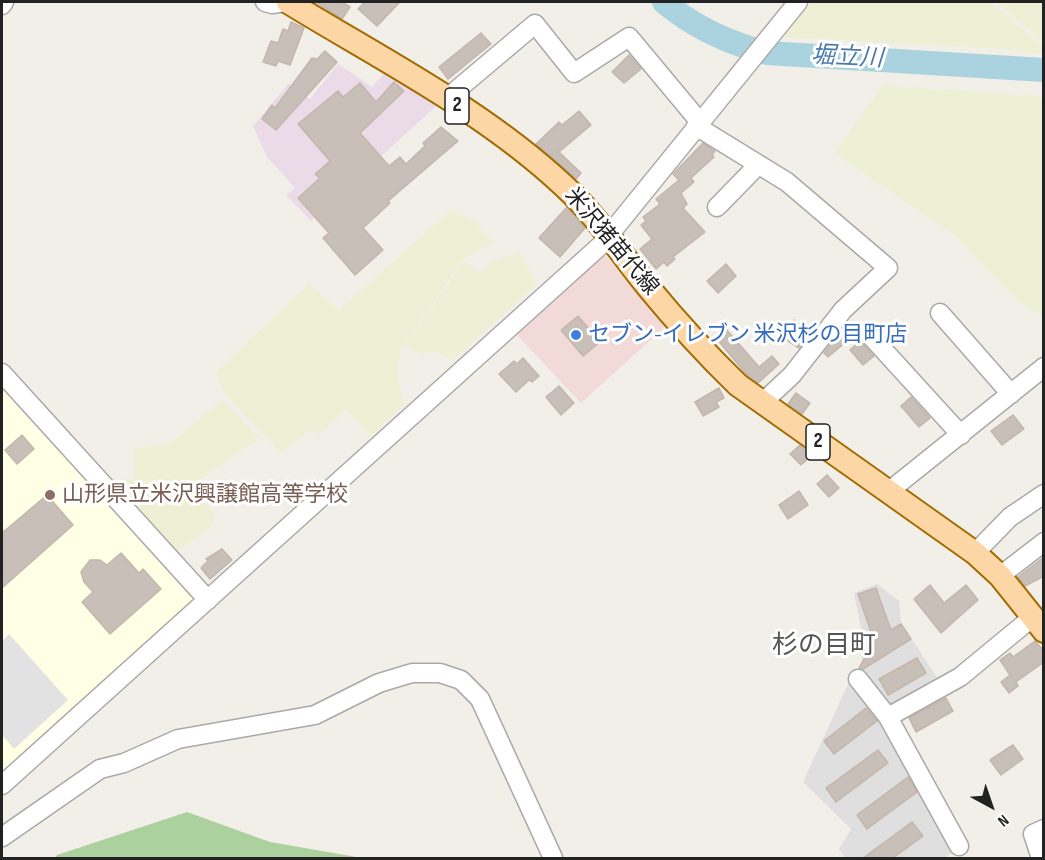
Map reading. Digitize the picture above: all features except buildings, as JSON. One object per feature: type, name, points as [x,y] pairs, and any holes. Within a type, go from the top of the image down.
[{"type":"main road","name":"米沢猪苗代線","points":[[287,2],[446,99],[524,150],[566,188],[609,234],[648,286],[713,361],[762,403],[975,553],[1000,576],[1039,623]]},
{"type":"street","points":[[265,2],[272,4],[287,2]]},
{"type":"street","points":[[2,786],[452,382],[601,245],[798,2]]},
{"type":"street","points":[[446,99],[535,24],[574,73],[630,38],[698,123],[758,165],[787,182],[888,268],[843,310],[792,375],[762,403]]},
{"type":"street","points":[[717,207],[758,165]]},
{"type":"street","points":[[940,312],[1011,394]]},
{"type":"street","points":[[867,333],[961,435]]},
{"type":"street","points":[[888,492],[1044,367]]},
{"type":"street","points":[[2,373],[208,600]]},
{"type":"street","points":[[975,553],[1010,517],[1044,494]]},
{"type":"street","points":[[1000,576],[1044,542]]},
{"type":"street","points":[[888,717],[960,677],[1039,623]]},
{"type":"street","points":[[2,837],[100,769],[124,763],[178,739],[315,715],[379,684],[412,673],[440,673],[461,680],[480,699],[553,858]]},
{"type":"street","points":[[858,679],[888,717],[959,846]]},
{"type":"street","points":[[1041,858],[1033,834],[1044,829]]},
{"type":"shaded area","points":[[812,2],[990,2],[1043,46],[1043,54],[1004,49],[782,37]]},
{"type":"shaded area","points":[[996,2],[1043,2],[1043,41]]},
{"type":"shaded area","points":[[338,64],[372,87],[386,71],[436,106],[311,221],[286,195],[295,188],[267,157],[253,126],[289,83],[310,99]]},
{"type":"shaded area","points":[[883,85],[1036,96],[1043,99],[1043,317],[1021,304],[952,233],[834,153]]},
{"type":"shaded area","points":[[451,210],[474,221],[493,242],[463,259],[401,350],[397,370],[404,405],[371,436],[346,410],[318,435],[310,429],[281,453],[225,394],[216,372],[309,284],[339,310]]},
{"type":"shaded area","points":[[520,253],[537,284],[453,360],[430,350],[423,355],[405,346],[463,263],[470,264],[480,274],[495,260]]},
{"type":"shaded area","points":[[597,256],[606,256],[665,327],[581,403],[513,331]]},
{"type":"shaded area","name":"山形県立米沢興譲館高等学校","points":[[2,387],[196,603],[2,778]]},
{"type":"shaded area","points":[[222,400],[259,438],[196,483],[196,491],[215,514],[211,527],[174,554],[112,481],[134,478],[134,448],[169,444]]},
{"type":"shaded area","points":[[877,584],[899,601],[901,622],[939,681],[896,708],[885,705],[862,669],[862,633],[854,593]]},
{"type":"shaded area","points":[[9,634],[68,700],[14,749],[2,735],[2,641]]},
{"type":"shaded area","points":[[849,682],[882,724],[956,850],[944,858],[845,858],[839,849],[851,829],[803,782]]},
{"type":"green space","points":[[187,812],[270,842],[362,858],[55,858],[57,855]]},
{"type":"waterway","name":"堀立川","points":[[664,2],[688,20],[713,34],[767,53],[1044,70]]},
{"type":"place","name":"セブン-イレブン 米沢杉の目町店","points":[[576,335]]},
{"type":"place","name":"山形県立米沢興譲館高等学校","points":[[50,495]]},
{"type":"district","name":"杉の目町","points":[[824,646]]}]
